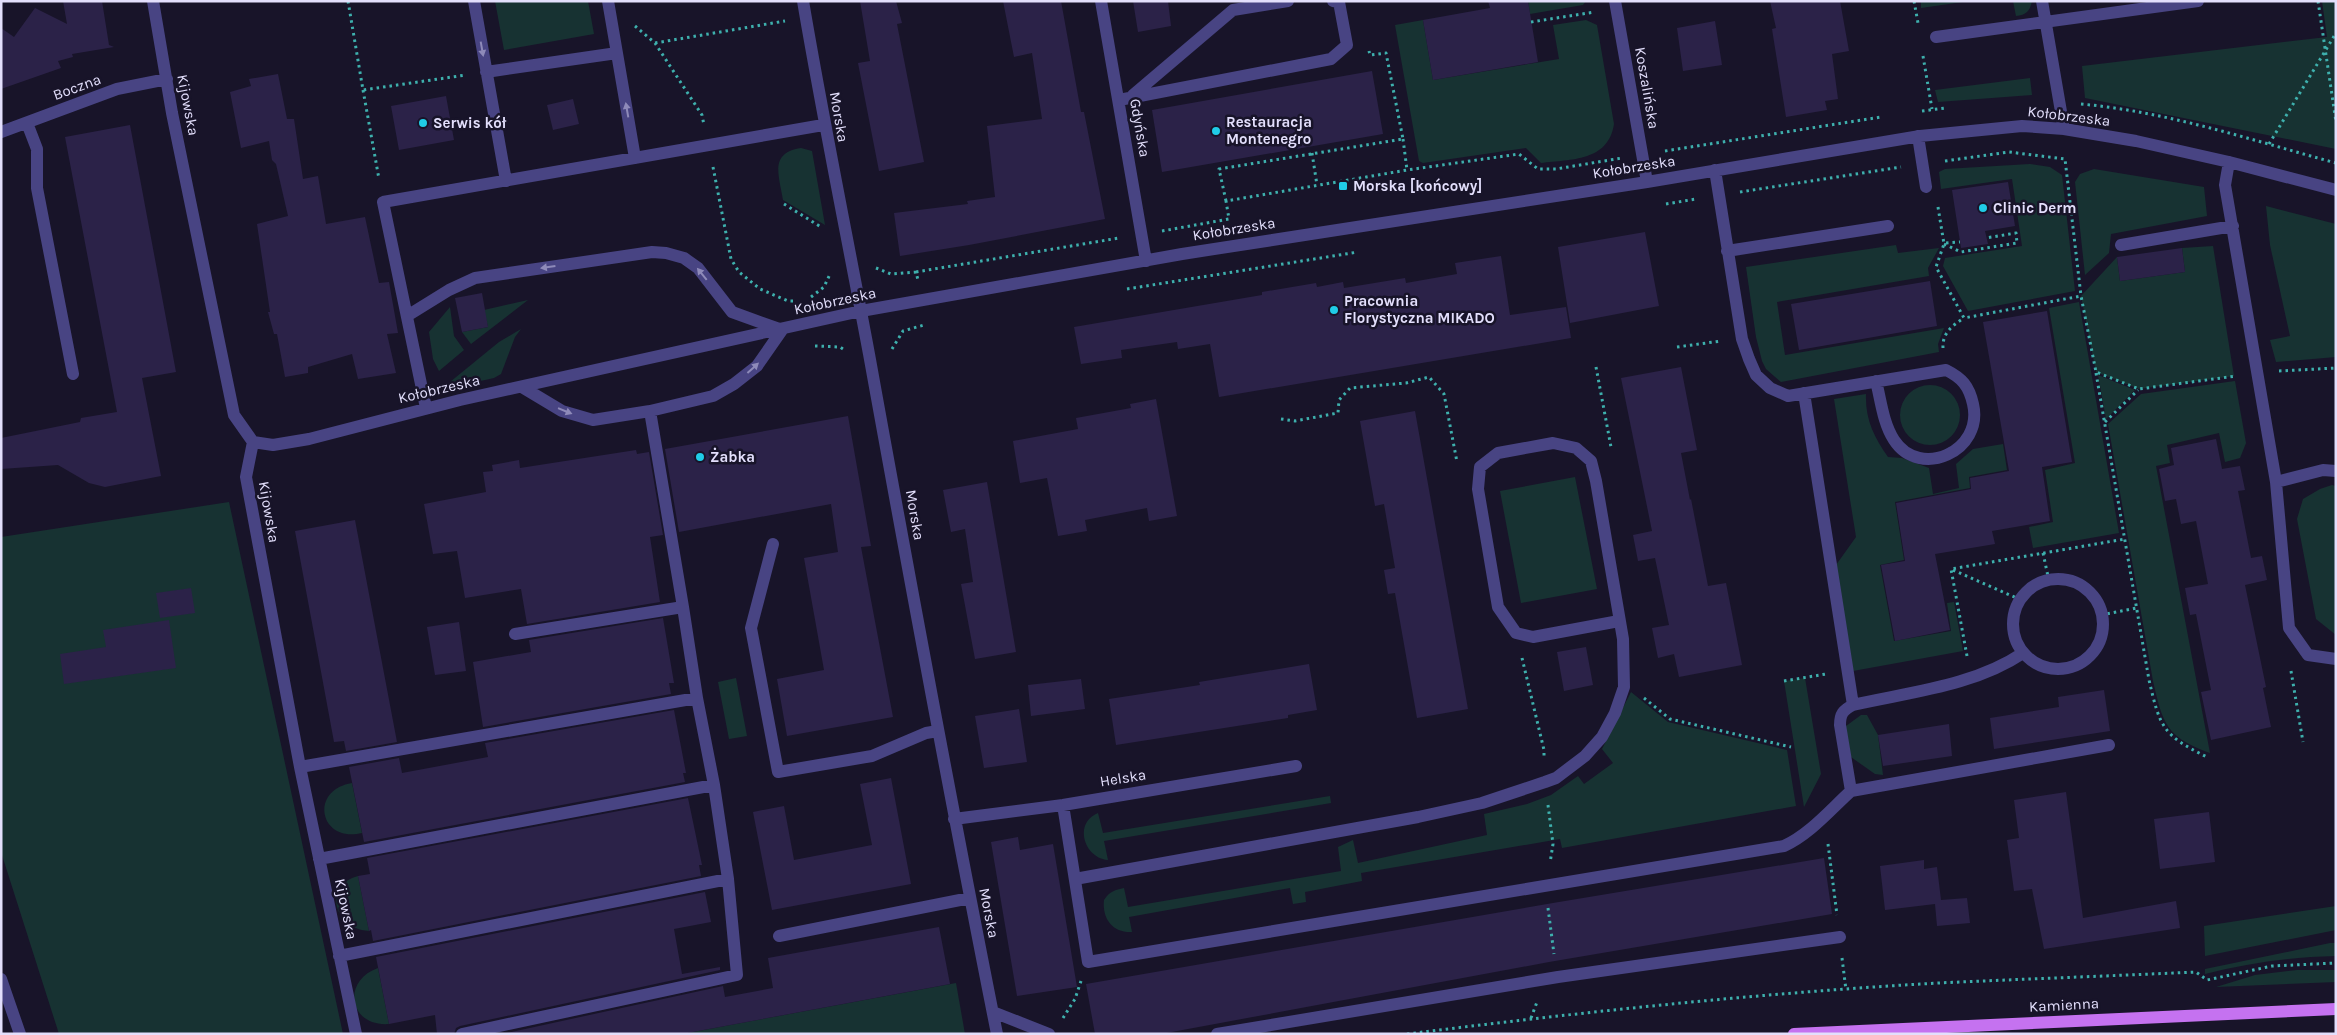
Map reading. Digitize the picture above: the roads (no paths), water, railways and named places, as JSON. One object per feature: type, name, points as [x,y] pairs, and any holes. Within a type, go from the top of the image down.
[{"type":"main road","name":"Kamienna","points":[[1794,1034],[2336,1009]]},
{"type":"street","name":"Kijowska","points":[[153,1],[234,415],[253,442],[246,476],[300,767],[356,1034]]},
{"type":"street","points":[[474,1],[506,181]]},
{"type":"street","name":"Morska","points":[[803,1],[824,125],[861,311],[954,819],[997,1034]]},
{"type":"street","name":"Gdyńska","points":[[1101,1],[1125,98],[1141,234],[1146,261]]},
{"type":"street","points":[[1125,98],[1232,10],[1288,1]]},
{"type":"street","points":[[1125,98],[1331,58],[1347,45],[1339,2],[1333,1]]},
{"type":"street","name":"Koszalińska","points":[[1615,1],[1647,182]]},
{"type":"street","points":[[2042,1],[2064,129]]},
{"type":"street","points":[[1936,37],[2198,1]]},
{"type":"street","points":[[608,2],[635,158]]},
{"type":"street","points":[[486,72],[617,52]]},
{"type":"street","name":"Boczna","points":[[1,132],[117,89],[167,79]]},
{"type":"street","points":[[27,123],[37,149],[37,188],[73,374]]},
{"type":"street","points":[[426,408],[383,202],[824,125]]},
{"type":"street","name":"Kołobrzeska","points":[[253,442],[273,445],[309,438],[426,408],[861,311],[1146,261],[1647,182],[1918,136],[2022,126],[2064,129],[2136,141],[2229,162],[2336,190]]},
{"type":"street","points":[[1918,136],[1926,186]]},
{"type":"street","points":[[2229,162],[2225,185],[2276,482],[2289,628],[2308,655],[2336,659]]},
{"type":"street","points":[[1715,170],[1742,338],[1756,376],[1770,388],[1788,396],[1876,381],[1946,370],[1959,377],[1970,390],[1976,416],[1973,430],[1958,450],[1931,459],[1905,453],[1895,442],[1888,430],[1876,381]]},
{"type":"street","points":[[1727,251],[1888,226]]},
{"type":"street","points":[[2121,245],[2233,226]]},
{"type":"street","points":[[407,316],[450,290],[475,278],[652,252],[684,258],[698,268],[732,312],[782,330],[757,366],[734,384],[713,396],[650,411],[593,420],[562,411],[522,387]]},
{"type":"street","points":[[1804,393],[1853,705]]},
{"type":"street","points":[[462,1034],[737,975],[728,879],[714,785],[697,698],[650,411]]},
{"type":"street","points":[[1075,879],[1418,817],[1521,792],[1556,778],[1585,756],[1602,737],[1615,713],[1624,687],[1622,639],[1596,481],[1591,461],[1576,448],[1553,443],[1498,453],[1480,467],[1478,489],[1498,607],[1516,633],[1533,637],[1619,621]]},
{"type":"street","points":[[2276,482],[2323,470],[2336,471]]},
{"type":"street","points":[[773,544],[751,628],[778,772],[872,756],[926,733],[938,731]]},
{"type":"street","points":[[2049,581],[2075,583],[2095,600],[2101,616],[2101,637],[2090,656],[2072,667],[2050,669],[2040,666],[2022,653],[2017,644],[2012,623],[2021,600],[2033,586],[2049,581]]},
{"type":"street","points":[[515,634],[683,607]]},
{"type":"street","points":[[1851,791],[1840,717],[1844,710],[1853,705],[1980,676],[2006,664],[2022,653]]},
{"type":"street","points":[[300,767],[697,698]]},
{"type":"street","points":[[1063,805],[1088,962],[1784,846],[1801,838],[1851,791],[2109,745]]},
{"type":"street","name":"Helska","points":[[954,819],[1063,805],[1296,766]]},
{"type":"street","points":[[319,859],[714,785]]},
{"type":"street","points":[[339,956],[728,879]]},
{"type":"street","points":[[780,936],[970,898]]},
{"type":"street","points":[[1217,1034],[1558,977],[1840,937]]},
{"type":"street","points":[[1,979],[20,1034]]},
{"type":"street","points":[[993,1012],[1049,1034]]},
{"type":"place","name":"Serwis kół","points":[[423,123]]},
{"type":"place","name":"Restauracja Montenegro","points":[[1216,131]]},
{"type":"place","name":"Morska [końcowy]","points":[[1343,186]]},
{"type":"place","name":"Clinic Derm","points":[[1983,208]]},
{"type":"place","name":"Pracownia Florystyczna MIKADO","points":[[1334,310]]},
{"type":"place","name":"Żabka","points":[[700,457]]}]
